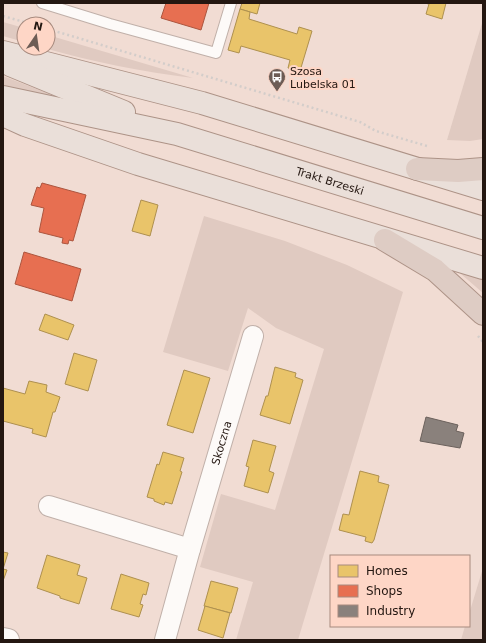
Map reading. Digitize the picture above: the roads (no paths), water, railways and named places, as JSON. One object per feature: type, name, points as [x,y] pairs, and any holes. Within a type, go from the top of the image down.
[{"type":"highway","points":[[417,169],[458,171],[483,169]]},
{"type":"highway","points":[[385,240],[435,270],[483,314]]},
{"type":"main road","points":[[3,52],[202,103],[483,189]]},
{"type":"main road","name":"Trakt Brzeski","points":[[3,62],[177,134]]},
{"type":"main road","name":"Trakt Brzeski","points":[[3,97],[177,134],[483,228]]},
{"type":"main road","points":[[3,115],[25,125],[138,164],[385,240],[483,268]]},
{"type":"street","name":"Skoczna","points":[[165,640],[190,549],[253,336]]},
{"type":"street","points":[[49,506],[190,549]]},
{"type":"street","points":[[3,639],[8,640]]},
{"type":"lane","points":[[42,3],[110,24],[216,53],[231,3]]},
{"type":"place","name":"Szosa Lubelska 01","points":[[277,92]]}]
